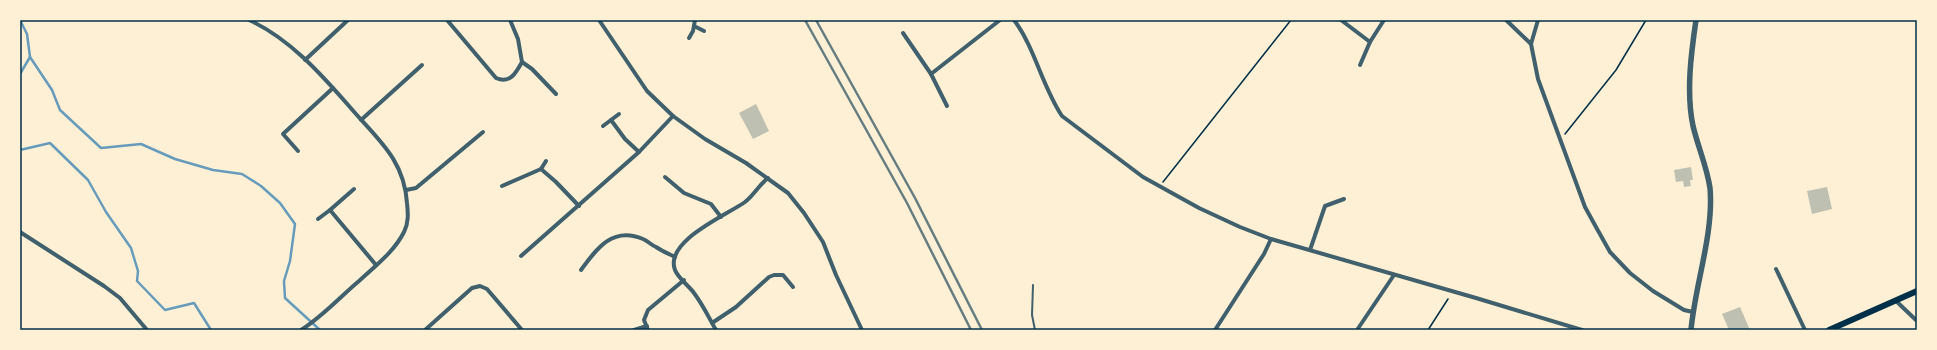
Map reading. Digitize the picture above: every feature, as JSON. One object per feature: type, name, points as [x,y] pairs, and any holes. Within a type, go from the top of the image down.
[{"type":"main road","points":[[1829,330],[1917,291]]},
{"type":"street","points":[[249,20],[280,39],[305,60],[333,88],[384,145],[396,161],[406,190],[408,218],[404,231],[396,245],[314,321],[301,330]]},
{"type":"street","points":[[305,60],[348,20]]},
{"type":"street","points":[[447,20],[496,78],[504,80],[512,77],[522,62],[518,40],[510,20]]},
{"type":"street","points":[[599,20],[647,91],[673,116],[705,139],[735,156],[768,178],[788,193],[804,213],[823,242],[836,275],[862,330]]},
{"type":"street","points":[[689,38],[695,20]]},
{"type":"street","points":[[931,74],[1000,20]]},
{"type":"street","points":[[1014,20],[1023,32],[1053,103],[1062,116],[1143,177],[1199,208],[1271,239],[1582,330]]},
{"type":"street","points":[[1341,20],[1370,42]]},
{"type":"street","points":[[1360,65],[1370,42],[1384,20]]},
{"type":"street","points":[[1506,20],[1532,44]]},
{"type":"street","points":[[1538,20],[1532,44],[1538,79],[1585,207],[1610,252],[1630,273],[1653,291],[1684,310],[1693,312]]},
{"type":"street","points":[[1691,330],[1710,210],[1710,188],[1693,125],[1690,99],[1692,50],[1696,20]]},
{"type":"street","points":[[694,26],[704,31]]},
{"type":"street","points":[[903,33],[931,74],[947,106]]},
{"type":"street","points":[[522,62],[532,69],[556,94]]},
{"type":"street","points":[[361,120],[422,65]]},
{"type":"street","points":[[298,151],[283,134],[333,88]]},
{"type":"street","points":[[603,126],[618,114]]},
{"type":"street","points":[[522,256],[639,152],[673,116]]},
{"type":"street","points":[[611,120],[625,139],[639,152]]},
{"type":"street","points":[[406,190],[416,188],[483,132]]},
{"type":"street","points":[[502,186],[540,169],[546,161]]},
{"type":"street","points":[[540,169],[556,182],[579,206]]},
{"type":"street","points":[[665,177],[684,193],[711,204],[721,217]]},
{"type":"street","points":[[716,330],[699,300],[676,271],[675,257],[678,249],[687,239],[747,201],[768,178]]},
{"type":"street","points":[[318,220],[354,189]]},
{"type":"street","points":[[1310,250],[1325,206],[1344,199]]},
{"type":"street","points":[[330,210],[376,265]]},
{"type":"street","points":[[20,232],[104,286],[120,298],[147,330]]},
{"type":"street","points":[[581,270],[595,249],[604,242],[629,234],[644,239],[675,257]]},
{"type":"street","points":[[1215,330],[1264,254],[1271,239]]},
{"type":"street","points":[[1776,269],[1805,330]]},
{"type":"street","points":[[712,323],[736,307],[774,274],[783,276],[793,287]]},
{"type":"street","points":[[1357,330],[1394,275]]},
{"type":"street","points":[[634,330],[647,328],[644,320],[648,310],[684,280]]},
{"type":"street","points":[[425,330],[472,288],[480,286],[487,289],[522,330]]},
{"type":"street","points":[[1896,300],[1917,321]]},
{"type":"lane","points":[[1033,285],[1032,315],[1035,330]]},
{"type":"path","points":[[1160,186],[1291,20]]},
{"type":"path","points":[[1561,140],[1616,70],[1646,20]]},
{"type":"path","points":[[1428,330],[1448,299]]},
{"type":"building","points":[[756,104],[769,131],[753,139],[739,113]]},
{"type":"building","points":[[1691,167],[1693,180],[1690,180],[1691,186],[1684,187],[1683,181],[1676,182],[1674,170]]},
{"type":"building","points":[[1827,187],[1832,209],[1812,214],[1807,191]]},
{"type":"building","points":[[1740,307],[1750,330],[1729,330],[1722,314]]},
{"type":"waterway","points":[[20,20],[27,34],[30,57],[52,90],[60,110],[101,148],[141,144],[175,159],[213,170],[242,174],[261,186],[280,203],[295,224],[290,261],[284,281],[285,298],[320,330]]},
{"type":"waterway","points":[[20,74],[30,57]]},
{"type":"waterway","points":[[20,150],[50,143],[88,180],[106,212],[131,248],[138,271],[137,281],[165,310],[194,303],[211,330]]},
{"type":"railway","points":[[805,20],[907,203],[971,330]]},
{"type":"railway","points":[[816,20],[915,198],[982,330]]}]
